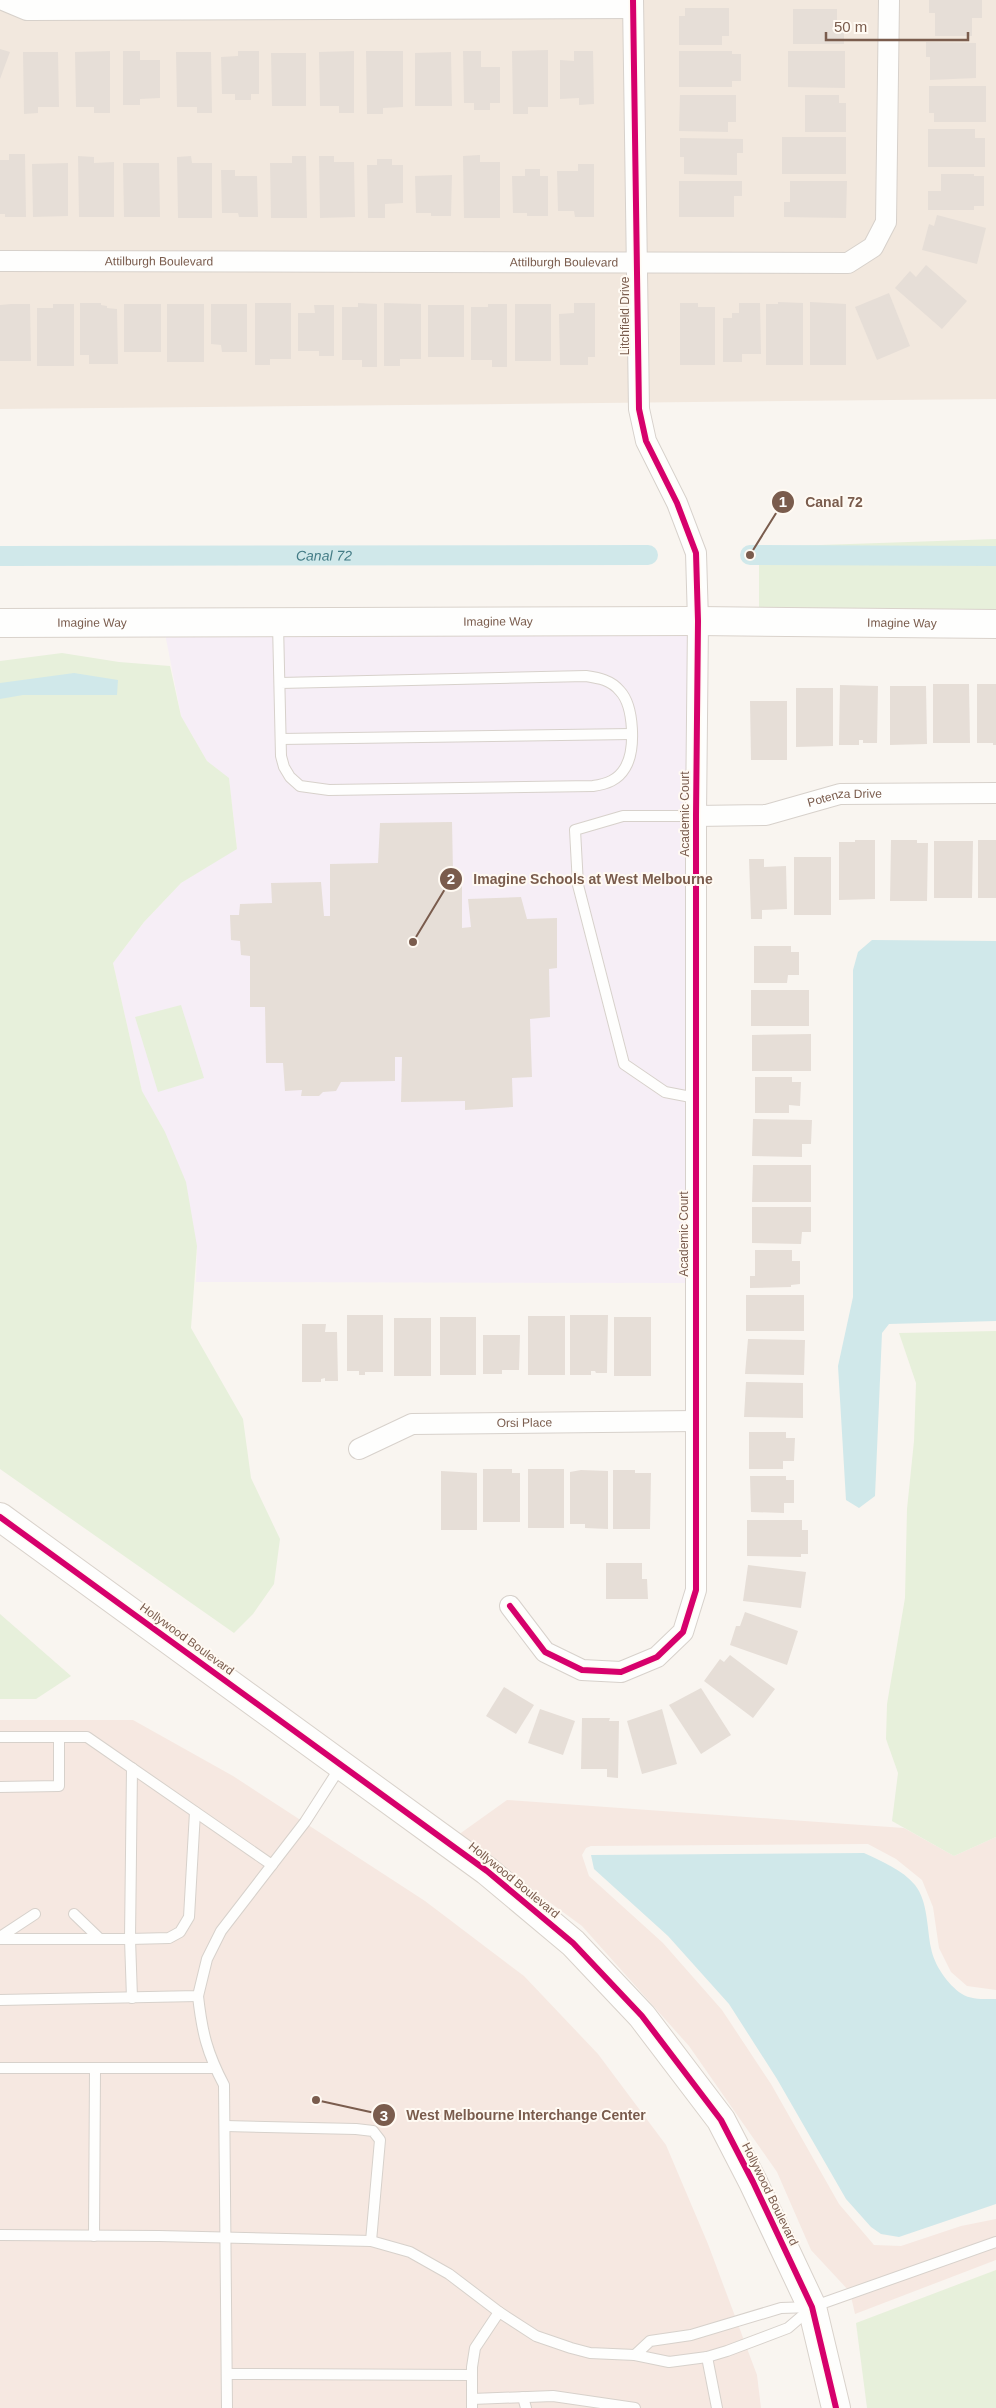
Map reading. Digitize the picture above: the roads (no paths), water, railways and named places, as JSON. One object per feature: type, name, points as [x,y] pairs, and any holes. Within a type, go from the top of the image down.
[{"type":"street","points":[[3,0],[27,10],[633,4]]},
{"type":"street","name":"Attilburgh Boulevard","points":[[0,261],[848,263],[873,248],[886,222],[889,0]]},
{"type":"street","name":"Litchfield Drive","points":[[633,4],[638,409],[646,441],[677,503],[696,553],[698,621]]},
{"type":"street","name":"Imagine Way","points":[[0,623],[698,621],[996,624]]},
{"type":"street","name":"Academic Court","points":[[510,1606],[545,1652],[582,1670],[621,1672],[657,1657],[683,1632],[696,1590],[696,816],[698,621]]},
{"type":"street","name":"Potenza Drive","points":[[696,816],[766,815],[840,794],[996,793]]},
{"type":"street","name":"Orsi Place","points":[[359,1449],[412,1424],[696,1420]]},
{"type":"street","name":"Hollywood Boulevard","points":[[0,1517],[494,1876],[573,1943],[642,2016],[721,2120],[812,2307],[836,2408]]},
{"type":"lane","points":[[278,623],[281,756],[290,777],[300,786],[311,789],[593,786],[613,780],[626,768],[630,759],[632,734],[628,702],[621,692],[601,678],[586,676],[280,683]]},
{"type":"lane","points":[[281,740],[632,734]]},
{"type":"lane","points":[[696,816],[623,816],[575,830],[578,886],[624,1064],[665,1092],[696,1098]]},
{"type":"lane","points":[[0,1737],[87,1737],[272,1865]]},
{"type":"lane","points":[[0,1787],[59,1786],[59,1737]]},
{"type":"lane","points":[[227,2408],[224,2085],[215,2068],[203,2033],[198,1996],[207,1959],[221,1931],[305,1822],[341,1765]]},
{"type":"lane","points":[[132,1768],[130,1939],[132,1998]]},
{"type":"lane","points":[[0,1938],[169,1938],[180,1932],[189,1917],[194,1812]]},
{"type":"lane","points":[[0,1938],[34,1914]]},
{"type":"lane","points":[[74,1914],[100,1939]]},
{"type":"lane","points":[[0,2000],[198,1996]]},
{"type":"lane","points":[[0,2068],[215,2068]]},
{"type":"lane","points":[[94,2069],[94,2236]]},
{"type":"lane","points":[[225,2126],[373,2131],[380,2140],[371,2241]]},
{"type":"lane","points":[[0,2236],[371,2241],[410,2252],[449,2274],[499,2312],[536,2336],[571,2348],[590,2352],[635,2355],[669,2362],[707,2357],[788,2328],[812,2307]]},
{"type":"lane","points":[[635,2355],[650,2341],[691,2335],[781,2308],[812,2307],[996,2242]]},
{"type":"lane","points":[[499,2312],[475,2348],[472,2375],[472,2404],[523,2397],[553,2396],[597,2405],[635,2408]]},
{"type":"lane","points":[[707,2357],[717,2408]]},
{"type":"lane","points":[[227,2374],[472,2375]]},
{"type":"lane","points":[[523,2397],[526,2408]]},
{"type":"water","points":[[74,673],[118,680],[117,695],[23,695],[0,699],[0,683]]},
{"type":"water","points":[[872,940],[996,941],[996,1321],[889,1324],[882,1333],[875,1496],[859,1508],[846,1500],[838,1366],[853,1297],[853,970],[858,952]]},
{"type":"water","points":[[864,1853],[898,1870],[915,1885],[925,1907],[933,1954],[942,1974],[962,1994],[979,1999],[996,1999],[996,2204],[899,2237],[881,2234],[871,2227],[846,2199],[777,2079],[729,2004],[668,1936],[594,1869],[591,1855]]},
{"type":"waterway","name":"Canal 72","points":[[0,556],[648,555]]},
{"type":"waterway","name":"Canal 72","points":[[750,555],[996,556]]},
{"type":"place","name":"Canal 72","points":[[750,555]]},
{"type":"place","name":"Imagine Schools at West Melbourne","points":[[413,942]]},
{"type":"place","name":"West Melbourne Interchange Center","points":[[316,2100]]}]
